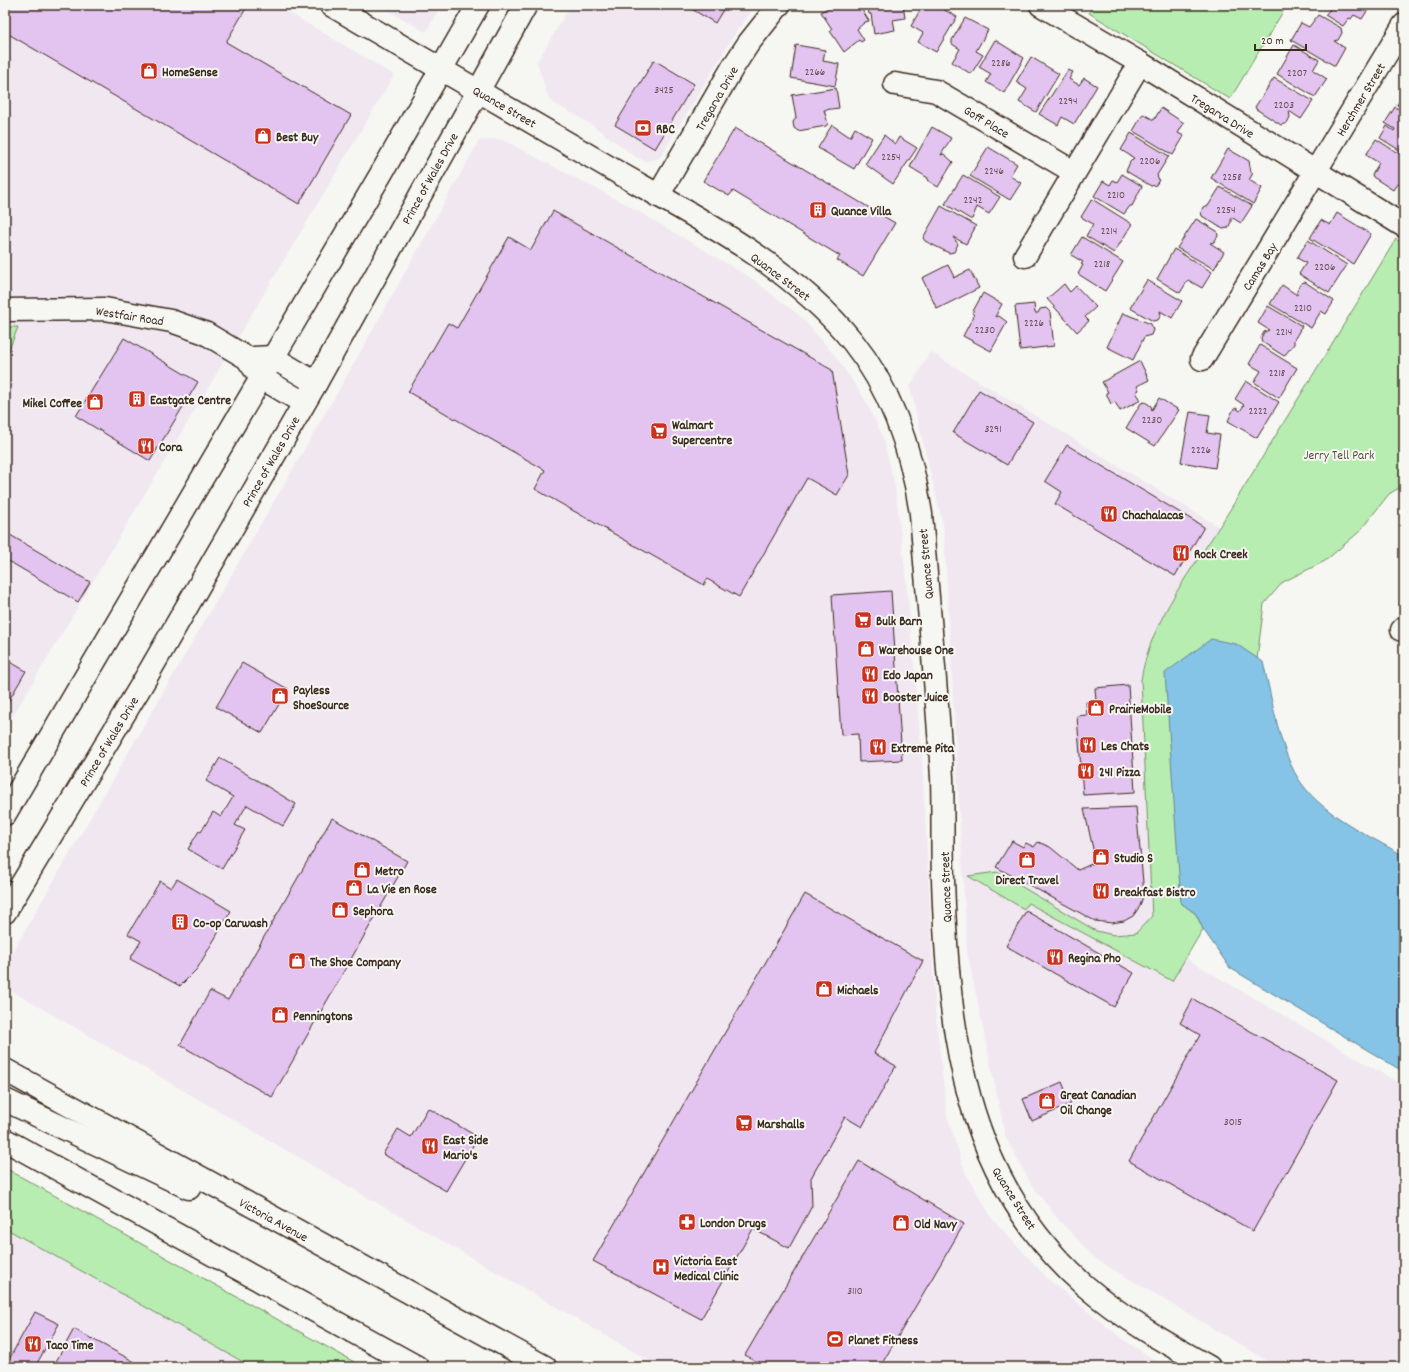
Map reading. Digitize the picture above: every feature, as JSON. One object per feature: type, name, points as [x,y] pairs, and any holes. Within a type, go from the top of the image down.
[{"type":"main road","name":"Quance Street","points":[[330,5],[658,196],[764,261],[799,286],[826,312],[853,342],[874,373],[894,410],[916,480],[921,514],[942,779],[943,881],[949,986],[956,1039],[965,1083],[975,1119],[988,1154],[1022,1214],[1062,1264],[1084,1285],[1113,1308],[1145,1330],[1209,1367]]},
{"type":"main road","points":[[5,814],[260,377],[442,70],[478,5]]},
{"type":"main road","name":"Prince of Wales Drive","points":[[5,912],[130,704],[316,383],[526,5]]},
{"type":"main road","name":"Tregarva Drive","points":[[658,196],[733,67],[748,44],[779,5]]},
{"type":"main road","name":"Tregarva Drive","points":[[1041,5],[1140,63],[1404,226]]},
{"type":"main road","name":"Herchmer Street","points":[[1316,173],[1404,25]]},
{"type":"main road","points":[[1025,256],[1140,63]]},
{"type":"main road","name":"Goff Place","points":[[895,84],[936,91],[1074,172]]},
{"type":"main road","name":"Camas Bay","points":[[1202,359],[1316,173]]},
{"type":"main road","name":"Westfair Road","points":[[5,310],[105,309],[171,321],[205,333],[247,358],[260,377],[304,403]]},
{"type":"main road","points":[[247,358],[272,357],[316,383]]},
{"type":"main road","name":"Victoria Avenue","points":[[5,1070],[397,1287],[545,1367]]},
{"type":"main road","points":[[5,1100],[397,1287]]},
{"type":"main road","points":[[5,1140],[417,1367]]},
{"type":"shaded area","points":[[5,5],[276,5],[394,75],[5,729]]},
{"type":"shaded area","points":[[379,5],[441,5],[426,32]]},
{"type":"shaded area","points":[[571,5],[756,5],[737,30],[661,156],[657,159],[646,161],[636,157],[591,124],[549,100],[537,62]]},
{"type":"shaded area","points":[[501,139],[629,206],[751,278],[801,317],[836,357],[864,398],[883,437],[895,487],[906,578],[922,760],[935,1009],[947,1116],[965,1172],[993,1220],[1048,1279],[1122,1339],[1166,1367],[660,1367],[5,987],[5,965],[347,376],[479,141]]},
{"type":"shaded area","points":[[930,352],[1219,527],[1209,540],[1154,633],[1143,663],[1141,680],[1152,916],[1136,933],[1115,935],[1096,931],[969,877],[1024,909],[1028,903],[1172,980],[1185,958],[1404,1086],[1404,1367],[1278,1367],[1096,1259],[1058,1219],[1031,1184],[1006,1138],[967,951],[944,529],[910,387]]},
{"type":"shaded area","points":[[5,1228],[252,1367],[5,1367]]},
{"type":"green space","points":[[1093,5],[1287,5],[1230,99],[1089,13]]},
{"type":"green space","name":"Jerry Tell Park","points":[[1396,239],[1404,245],[1404,485],[1389,494],[1359,532],[1325,561],[1283,582],[1264,604],[1257,659],[1236,644],[1181,903],[1196,914],[1203,929],[1172,981],[1028,903],[1024,909],[968,876],[997,872],[1096,931],[1114,935],[1136,933],[1152,916],[1141,680],[1146,657],[1154,635],[1176,593],[1228,513]]},
{"type":"green space","points":[[5,327],[18,327],[5,360]]},
{"type":"green space","points":[[5,1168],[363,1367],[252,1367],[5,1228]]},
{"type":"water","points":[[1211,639],[1236,644],[1263,662],[1282,742],[1294,772],[1302,784],[1335,816],[1404,856],[1404,1072],[1230,968],[1203,929],[1196,914],[1181,903],[1165,673]]},
{"type":"building","points":[[5,5],[248,5],[226,42],[351,115],[299,204],[5,32]]},
{"type":"building","points":[[685,5],[726,5],[715,23]]},
{"type":"building","points":[[832,5],[859,5],[869,21],[865,22],[857,29],[864,40],[861,42],[859,40],[844,52],[830,31],[832,29],[821,12]]},
{"type":"building","points":[[870,5],[903,5],[905,18],[893,20],[895,30],[874,34],[871,14],[869,14],[868,7]]},
{"type":"building","points":[[923,5],[936,5],[957,17],[936,52],[918,42],[923,33],[911,26]]},
{"type":"building","points":[[1326,5],[1371,5],[1362,19],[1354,15],[1351,19],[1349,18],[1343,26],[1325,15],[1330,9]]},
{"type":"building","points":[[1318,15],[1341,28],[1342,33],[1338,40],[1334,41],[1345,48],[1335,66],[1291,40],[1301,23],[1309,27]]},
{"type":"building","points":[[965,18],[988,30],[976,51],[983,55],[971,74],[952,62],[960,49],[952,44],[952,40]]},
{"type":"building","points":[[995,40],[1024,58],[1004,93],[986,82],[991,74],[979,67]]},
{"type":"building","points":[[796,45],[825,50],[823,61],[839,64],[835,86],[791,78]]},
{"type":"building","points":[[1294,45],[1319,60],[1313,70],[1327,79],[1315,97],[1277,74]]},
{"type":"building","points":[[1031,57],[1059,74],[1036,112],[1019,102],[1027,89],[1016,82]]},
{"type":"building","points":[[654,60],[694,84],[655,149],[615,125]]},
{"type":"building","points":[[1068,70],[1073,72],[1069,79],[1079,85],[1084,78],[1097,86],[1074,124],[1062,117],[1058,125],[1039,114]]},
{"type":"building","points":[[1274,78],[1313,101],[1301,119],[1289,111],[1290,117],[1287,123],[1281,125],[1256,109],[1255,107]]},
{"type":"building","points":[[836,88],[839,108],[824,110],[828,124],[826,126],[798,131],[794,128],[793,122],[796,118],[792,95]]},
{"type":"building","points":[[1404,93],[1404,109],[1397,105]]},
{"type":"building","points":[[1395,107],[1404,112],[1404,153],[1380,138],[1387,126],[1394,131],[1395,129],[1385,123]]},
{"type":"building","points":[[1161,108],[1184,123],[1178,133],[1184,136],[1173,155],[1133,131],[1143,114],[1154,120]]},
{"type":"building","points":[[832,125],[850,137],[855,128],[872,138],[854,169],[818,148]]},
{"type":"building","points":[[932,127],[951,138],[941,155],[944,154],[953,162],[938,187],[927,180],[928,178],[910,167]]},
{"type":"building","name":"Quance Villa","points":[[735,128],[895,223],[863,276],[837,260],[840,256],[733,191],[729,196],[703,181]]},
{"type":"building","points":[[1131,133],[1169,156],[1157,175],[1159,180],[1156,185],[1151,186],[1126,171],[1130,162],[1134,158],[1121,150]]},
{"type":"building","points":[[884,135],[895,144],[899,137],[917,148],[893,184],[865,164]]},
{"type":"building","points":[[1376,139],[1404,157],[1404,180],[1402,183],[1397,184],[1393,190],[1372,175],[1379,163],[1366,155]]},
{"type":"building","points":[[988,147],[1017,164],[1010,176],[1021,183],[1010,200],[970,176]]},
{"type":"building","points":[[1228,149],[1249,161],[1251,172],[1253,173],[1249,180],[1262,188],[1253,204],[1211,178]]},
{"type":"building","points":[[1122,174],[1142,186],[1132,206],[1130,206],[1124,214],[1094,196],[1103,181],[1110,185],[1113,180],[1117,182]]},
{"type":"building","points":[[963,175],[1000,197],[989,214],[977,207],[972,219],[970,219],[945,204]]},
{"type":"building","points":[[1220,187],[1252,206],[1241,223],[1231,217],[1231,222],[1228,228],[1223,229],[1202,216],[1201,212],[1203,207],[1208,206]]},
{"type":"building","points":[[1092,199],[1132,224],[1114,253],[1086,236],[1093,224],[1081,217]]},
{"type":"building","points":[[941,206],[976,226],[966,244],[953,237],[958,244],[954,252],[949,253],[925,241],[923,238]]},
{"type":"building","name":"Walmart Supercentre","points":[[553,211],[832,370],[849,475],[837,495],[807,478],[739,597],[707,579],[704,585],[535,489],[545,470],[408,392],[448,323],[457,328],[509,237],[531,250]]},
{"type":"building","points":[[1337,213],[1371,234],[1353,264],[1310,238],[1321,220],[1330,225]]},
{"type":"building","points":[[1196,219],[1217,231],[1218,236],[1214,242],[1210,243],[1224,252],[1214,269],[1177,248]]},
{"type":"building","points":[[1082,237],[1123,262],[1105,291],[1078,274],[1083,262],[1071,255]]},
{"type":"building","points":[[1308,240],[1347,265],[1329,293],[1299,274],[1306,263],[1297,258]]},
{"type":"building","points":[[1174,249],[1212,272],[1202,288],[1188,280],[1180,293],[1157,279]]},
{"type":"building","points":[[948,265],[954,277],[953,278],[970,270],[979,288],[937,309],[922,278]]},
{"type":"building","points":[[1147,280],[1182,301],[1172,318],[1160,311],[1161,315],[1158,320],[1153,321],[1130,308]]},
{"type":"building","points":[[1305,282],[1334,301],[1326,314],[1321,311],[1311,328],[1270,304],[1282,285],[1297,295],[1297,290],[1301,283]]},
{"type":"building","points":[[1064,284],[1070,292],[1076,286],[1096,307],[1085,317],[1089,321],[1077,332],[1047,299]]},
{"type":"building","points":[[983,293],[1002,304],[995,317],[999,316],[1007,322],[991,351],[963,336],[974,315],[972,313]]},
{"type":"building","points":[[1034,304],[1035,313],[1038,313],[1040,309],[1046,308],[1050,312],[1054,346],[1020,350],[1015,306]]},
{"type":"building","points":[[1268,306],[1302,326],[1294,340],[1294,344],[1284,356],[1262,342],[1261,338],[1264,332],[1269,330],[1258,323]]},
{"type":"building","points":[[1123,313],[1151,324],[1153,330],[1151,335],[1144,337],[1133,360],[1107,347]]},
{"type":"building","name":"Eastgate Centre","points":[[124,338],[198,382],[150,461],[76,416]]},
{"type":"building","points":[[1260,345],[1297,368],[1279,398],[1254,382],[1261,371],[1249,364]]},
{"type":"building","points":[[1140,361],[1149,380],[1137,386],[1139,390],[1136,392],[1141,400],[1120,411],[1115,402],[1111,404],[1106,393],[1108,392],[1102,382]]},
{"type":"building","points":[[1246,381],[1279,402],[1257,438],[1228,421],[1233,410],[1236,408],[1240,411],[1244,405],[1235,399]]},
{"type":"building","points":[[979,390],[1033,422],[1007,465],[953,433]]},
{"type":"building","points":[[1159,398],[1179,410],[1155,446],[1126,428],[1141,403],[1145,402],[1151,406],[1152,410]]},
{"type":"building","points":[[1190,412],[1210,415],[1207,433],[1220,435],[1215,468],[1181,462]]},
{"type":"building","points":[[1067,445],[1204,527],[1175,576],[1055,504],[1062,492],[1045,481]]},
{"type":"building","points":[[5,532],[90,582],[78,602],[5,559]]},
{"type":"building","points":[[891,591],[902,760],[859,762],[858,734],[841,735],[832,595]]},
{"type":"building","points":[[5,659],[26,671],[5,707]]},
{"type":"building","points":[[242,663],[288,689],[262,733],[216,707]]},
{"type":"building","points":[[1128,685],[1135,792],[1083,795],[1077,716],[1087,715],[1086,702],[1096,701],[1095,688]]},
{"type":"building","points":[[220,758],[296,804],[283,826],[247,805],[235,825],[245,830],[222,869],[188,849],[199,831],[201,832],[213,812],[221,817],[233,797],[206,781]]},
{"type":"building","points":[[1136,807],[1144,893],[1140,906],[1133,916],[1124,921],[1112,923],[1095,921],[996,867],[1012,841],[1023,847],[1026,843],[1034,847],[1038,842],[1050,847],[1078,870],[1096,862],[1084,809]]},
{"type":"building","points":[[332,818],[407,861],[272,1097],[180,1045],[210,991],[228,1000]]},
{"type":"building","name":"Co-op Carwash","points":[[177,879],[231,911],[197,969],[180,986],[130,959],[141,941],[128,934],[160,881],[171,888]]},
{"type":"building","points":[[805,894],[923,961],[874,1053],[896,1066],[862,1127],[845,1117],[811,1178],[812,1206],[789,1248],[753,1229],[701,1319],[593,1261]]},
{"type":"building","points":[[1026,911],[1134,973],[1114,1007],[1006,946]]},
{"type":"building","points":[[1193,999],[1338,1080],[1253,1231],[1129,1161],[1200,1035],[1180,1023]]},
{"type":"building","name":"Great Canadian Oil Change","points":[[1062,1082],[1071,1104],[1032,1121],[1023,1099]]},
{"type":"building","name":"East Side Mario's","points":[[428,1108],[478,1137],[446,1191],[383,1154],[398,1129],[411,1137]]},
{"type":"building","points":[[859,1161],[964,1224],[880,1367],[767,1367],[745,1355]]},
{"type":"building","name":"Taco Time","points":[[35,1312],[59,1324],[35,1367],[14,1367],[7,1363]]},
{"type":"building","points":[[74,1329],[144,1367],[53,1367]]},
{"type":"place","name":"HomeSense","points":[[149,71]]},
{"type":"place","name":"RBC","points":[[643,128]]},
{"type":"place","name":"Best Buy","points":[[263,136]]},
{"type":"place","name":"Quance Villa","points":[[818,210]]},
{"type":"place","name":"Eastgate Centre","points":[[137,399]]},
{"type":"place","name":"Mikel Coffee","points":[[95,402]]},
{"type":"place","name":"Walmart Supercentre","points":[[659,431]]},
{"type":"place","name":"Cora","points":[[146,446]]},
{"type":"place","name":"Chachalacas","points":[[1109,514]]},
{"type":"place","name":"Rock Creek","points":[[1181,553]]},
{"type":"place","name":"Bulk Barn","points":[[863,620]]},
{"type":"place","name":"Warehouse One","points":[[866,649]]},
{"type":"place","name":"Edo Japan","points":[[870,674]]},
{"type":"place","name":"Payless ShoeSource","points":[[280,696]]},
{"type":"place","name":"Booster Juice","points":[[870,696]]},
{"type":"place","name":"PrairieMobile","points":[[1096,708]]},
{"type":"place","name":"Les Chats","points":[[1088,745]]},
{"type":"place","name":"Extreme Pita","points":[[878,747]]},
{"type":"place","name":"241 Pizza","points":[[1086,771]]},
{"type":"place","name":"Studio S","points":[[1101,857]]},
{"type":"place","name":"Direct Travel","points":[[1027,860]]},
{"type":"place","name":"Metro","points":[[362,870]]},
{"type":"place","name":"La Vie en Rose","points":[[354,888]]},
{"type":"place","name":"Breakfast Bistro","points":[[1101,891]]},
{"type":"place","name":"Sephora","points":[[340,910]]},
{"type":"place","name":"Co-op Carwash","points":[[180,922]]},
{"type":"place","name":"Regina Pho","points":[[1055,957]]},
{"type":"place","name":"The Shoe Company","points":[[297,961]]},
{"type":"place","name":"Michaels","points":[[824,989]]},
{"type":"place","name":"Penningtons","points":[[280,1015]]},
{"type":"place","name":"Great Canadian Oil Change","points":[[1047,1101]]},
{"type":"place","name":"Marshalls","points":[[744,1123]]},
{"type":"place","name":"East Side Mario's","points":[[430,1146]]},
{"type":"place","name":"London Drugs","points":[[687,1222]]},
{"type":"place","name":"Old Navy","points":[[901,1223]]},
{"type":"place","name":"Victoria East Medical Clinic","points":[[661,1267]]},
{"type":"place","name":"Planet Fitness","points":[[835,1339]]},
{"type":"place","name":"Taco Time","points":[[33,1344]]}]
